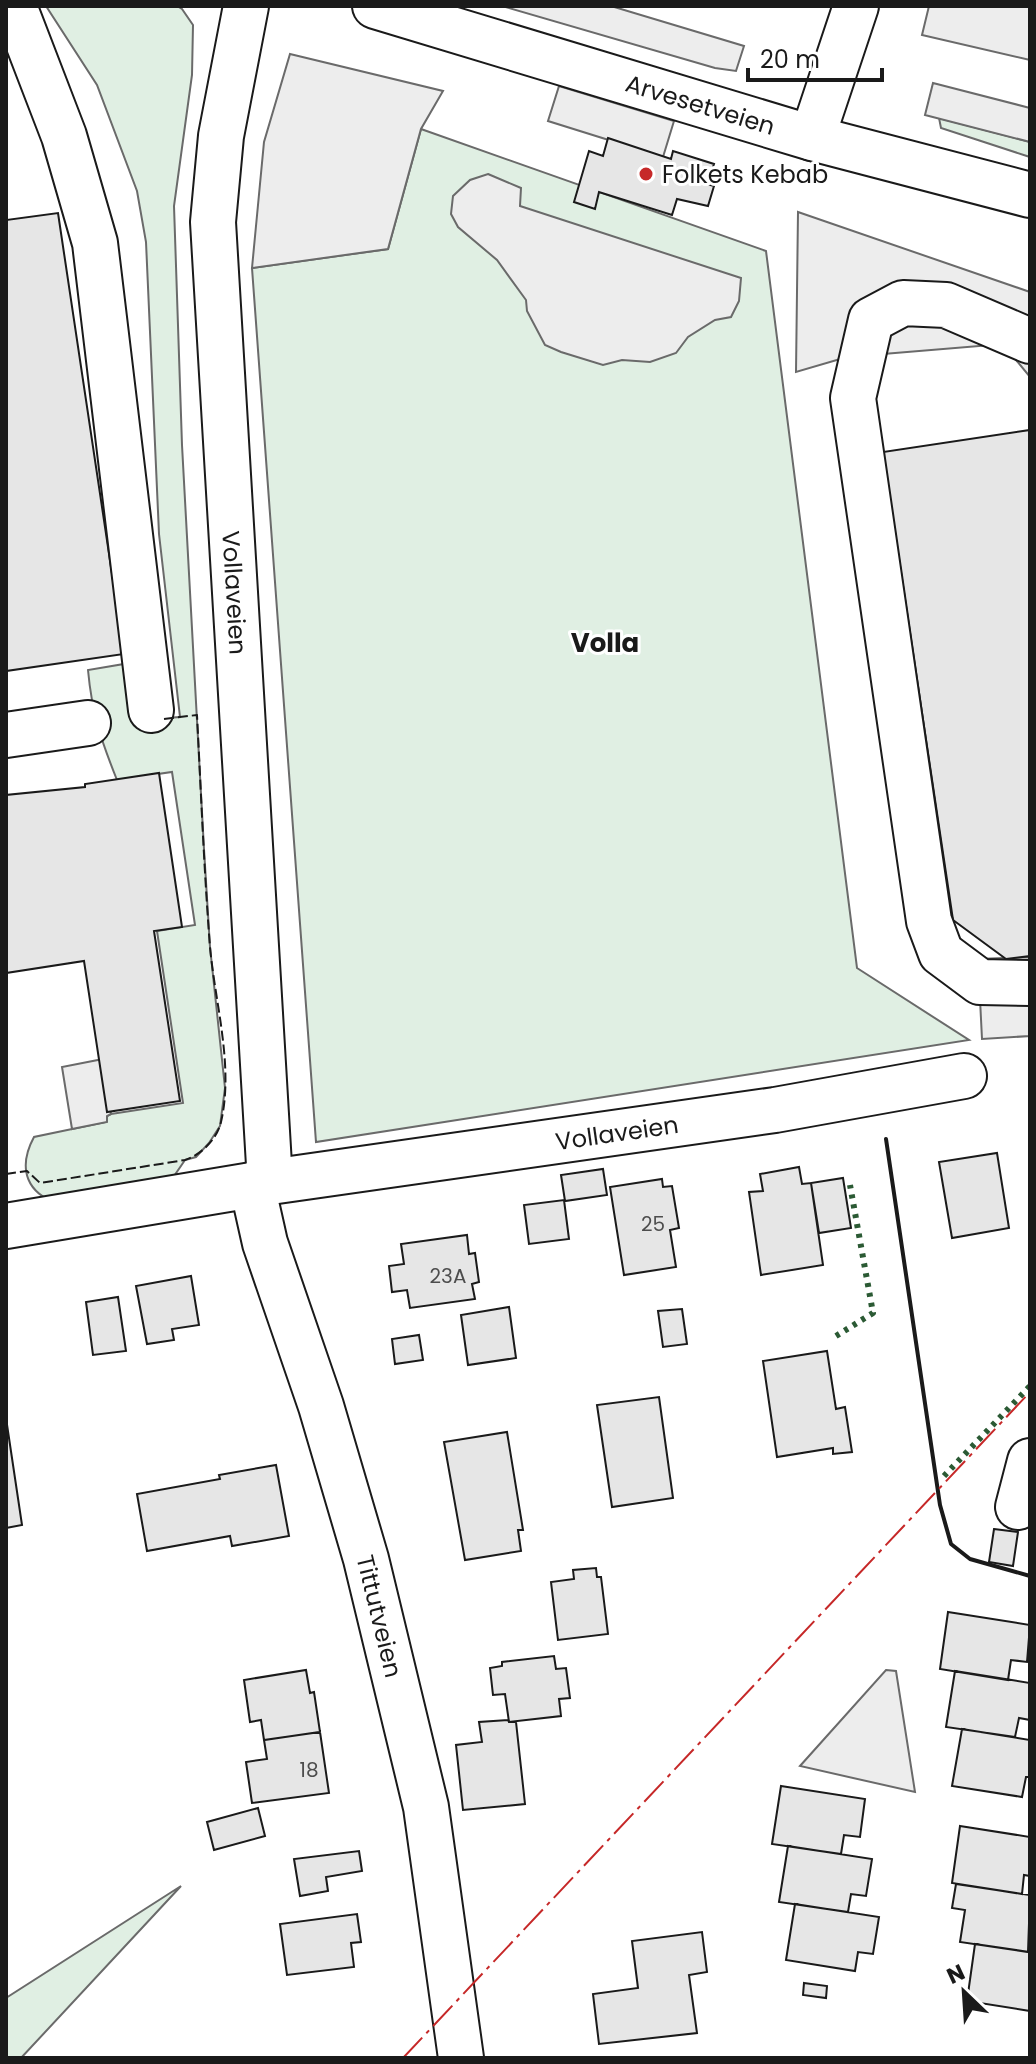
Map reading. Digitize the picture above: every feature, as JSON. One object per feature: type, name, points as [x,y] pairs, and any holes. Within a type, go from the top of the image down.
[{"type":"street","points":[[14,6],[64,136],[95,243],[151,710]]},
{"type":"street","name":"Vollaveien","points":[[246,6],[221,136],[213,222],[261,1183]]},
{"type":"street","name":"Arvesetveien","points":[[375,6],[812,138],[1030,195]]},
{"type":"street","points":[[812,138],[856,6]]},
{"type":"street","points":[[1030,341],[946,305],[903,303],[871,320],[853,398],[929,921],[941,953],[980,982],[1030,983]]},
{"type":"street","points":[[6,735],[88,723]]},
{"type":"street","name":"Vollaveien","points":[[6,1226],[261,1183],[759,1112],[964,1076]]},
{"type":"street","name":"Tittutveien","points":[[261,1183],[265,1243],[321,1406],[366,1559],[426,1807],[461,2058]]},
{"type":"street","points":[[1018,1507],[1030,1461]]},
{"type":"green space","points":[[46,6],[177,6],[193,25],[192,75],[174,206],[182,445],[204,849],[210,947],[225,1088],[220,1126],[209,1143],[196,1157],[185,1160],[172,1179],[47,1199],[33,1187],[26,1172],[27,1155],[34,1137],[106,1122],[111,1114],[183,1103],[157,931],[195,925],[172,772],[117,780],[92,700],[88,670],[124,664],[134,720],[180,717],[159,534],[146,242],[137,191],[97,85]]},
{"type":"green space","points":[[939,118],[1030,142],[1030,157],[941,128]]},
{"type":"green space","points":[[421,129],[766,251],[857,968],[969,1040],[316,1142],[252,268],[388,249]]},
{"type":"green space","points":[[181,1886],[21,2058],[6,2058],[6,1998]]},
{"type":"shaded area","points":[[502,6],[611,6],[744,46],[736,71],[715,68]]},
{"type":"shaded area","points":[[929,6],[1030,6],[1030,60],[922,35]]},
{"type":"shaded area","points":[[290,54],[443,91],[421,129],[388,249],[252,268],[264,142]]},
{"type":"shaded area","points":[[933,83],[1030,108],[1030,142],[925,115]]},
{"type":"shaded area","points":[[559,86],[674,121],[663,157],[548,121]]},
{"type":"shaded area","points":[[488,174],[521,188],[520,206],[741,278],[739,301],[731,317],[715,320],[688,337],[676,353],[650,362],[622,360],[603,365],[545,345],[527,311],[526,300],[497,260],[458,227],[451,214],[453,196],[470,180]]},
{"type":"shaded area","points":[[798,212],[1030,292],[1030,377],[1003,344],[847,357],[796,372]]},
{"type":"shaded area","points":[[1030,957],[1030,1036],[982,1039],[978,959]]},
{"type":"shaded area","points":[[103,1059],[111,1114],[107,1116],[107,1122],[72,1129],[62,1067]]},
{"type":"shaded area","points":[[886,1670],[896,1671],[915,1792],[800,1766]]},
{"type":"building","name":"Folkets Kebab","points":[[608,138],[671,159],[673,151],[714,164],[707,184],[714,186],[708,206],[677,199],[672,215],[599,192],[595,209],[574,202],[589,151],[603,156]]},
{"type":"building","points":[[58,213],[124,654],[6,671],[6,220]]},
{"type":"building","points":[[1030,430],[1030,956],[1006,959],[953,920],[883,452]]},
{"type":"building","points":[[159,773],[182,927],[154,931],[180,1101],[107,1112],[84,961],[6,973],[6,795],[85,787],[85,784]]},
{"type":"building","points":[[997,1153],[1009,1228],[952,1238],[939,1162]]},
{"type":"building","points":[[799,1167],[802,1184],[811,1183],[823,1265],[761,1275],[749,1192],[763,1191],[760,1174]]},
{"type":"building","points":[[603,1169],[607,1195],[565,1201],[561,1175]]},
{"type":"building","points":[[843,1178],[851,1228],[819,1233],[811,1183]]},
{"type":"building","points":[[662,1179],[663,1187],[672,1186],[679,1228],[670,1230],[676,1267],[624,1275],[610,1187]]},
{"type":"building","points":[[564,1200],[569,1239],[529,1244],[524,1205]]},
{"type":"building","points":[[467,1235],[469,1254],[475,1253],[479,1282],[472,1284],[475,1299],[410,1308],[407,1290],[392,1292],[389,1266],[404,1264],[401,1244]]},
{"type":"building","points":[[191,1276],[199,1325],[172,1329],[174,1340],[147,1344],[136,1286]]},
{"type":"building","points":[[118,1297],[126,1351],[93,1355],[86,1302]]},
{"type":"building","points":[[509,1307],[516,1358],[468,1365],[461,1315]]},
{"type":"building","points":[[682,1309],[687,1344],[663,1347],[658,1311]]},
{"type":"building","points":[[419,1335],[423,1360],[395,1364],[392,1339]]},
{"type":"building","points":[[827,1351],[836,1409],[845,1407],[852,1452],[833,1454],[833,1448],[777,1457],[763,1361]]},
{"type":"building","points":[[659,1397],[673,1498],[612,1507],[597,1405]]},
{"type":"building","points":[[6,1418],[22,1525],[6,1528]]},
{"type":"building","points":[[507,1432],[523,1530],[518,1530],[521,1551],[465,1560],[444,1442]]},
{"type":"building","points":[[276,1465],[289,1536],[232,1546],[230,1536],[147,1551],[137,1494]]},
{"type":"building","points":[[994,1529],[1018,1532],[1013,1566],[989,1562]]},
{"type":"building","points":[[596,1568],[597,1577],[601,1577],[608,1634],[558,1640],[551,1582],[574,1579],[573,1570]]},
{"type":"building","points":[[948,1612],[1030,1625],[1027,1662],[1011,1660],[1008,1680],[940,1669]]},
{"type":"building","points":[[554,1656],[556,1669],[566,1668],[570,1698],[559,1699],[561,1716],[509,1722],[505,1694],[493,1695],[490,1668],[502,1666],[502,1662]]},
{"type":"building","points":[[306,1670],[310,1693],[314,1692],[320,1732],[264,1740],[261,1720],[250,1722],[244,1680]]},
{"type":"building","points":[[955,1671],[1030,1683],[1030,1720],[1019,1718],[1015,1737],[946,1727]]},
{"type":"building","points":[[479,1722],[516,1722],[525,1804],[463,1810],[456,1745],[482,1742]]},
{"type":"building","points":[[962,1729],[1030,1740],[1030,1777],[1026,1777],[1022,1797],[952,1786]]},
{"type":"building","points":[[320,1732],[329,1793],[252,1803],[246,1762],[267,1759],[264,1740]]},
{"type":"building","points":[[781,1786],[865,1799],[860,1837],[844,1835],[841,1854],[772,1844]]},
{"type":"building","points":[[258,1808],[265,1836],[214,1850],[207,1822]]},
{"type":"building","points":[[960,1826],[1030,1837],[1030,1876],[1024,1875],[1022,1894],[952,1883]]},
{"type":"building","points":[[788,1846],[872,1859],[866,1896],[851,1894],[848,1912],[779,1902]]},
{"type":"building","points":[[359,1851],[362,1871],[326,1877],[328,1891],[300,1896],[294,1859]]},
{"type":"building","points":[[956,1884],[1030,1895],[1028,1952],[960,1942],[965,1910],[952,1908]]},
{"type":"building","points":[[795,1904],[879,1917],[873,1954],[858,1952],[855,1971],[786,1960]]},
{"type":"building","points":[[357,1914],[361,1942],[351,1943],[354,1967],[287,1975],[280,1924]]},
{"type":"building","points":[[702,1932],[707,1972],[689,1975],[697,2033],[599,2044],[593,1994],[638,1988],[632,1941]]},
{"type":"building","points":[[975,1944],[1030,1952],[1030,2011],[967,2001]]},
{"type":"building","points":[[804,1983],[827,1986],[826,1998],[803,1995]]},
{"type":"hedge","points":[[836,1336],[873,1313],[850,1185]]},
{"type":"hedge","points":[[944,1476],[1030,1386]]},
{"type":"fence","points":[[6,1174],[27,1171],[40,1183],[185,1160],[208,1146],[219,1128],[224,1101],[225,1057],[210,947],[197,715],[164,719]]},
{"type":"wall","points":[[886,1139],[940,1505],[951,1544],[970,1559],[1030,1576]]},
{"type":"power","points":[[403,2058],[1030,1392]]},
{"type":"place","name":"Folkets Kebab","points":[[646,174]]},
{"type":"district","name":"Volla","points":[[605,643]]}]
